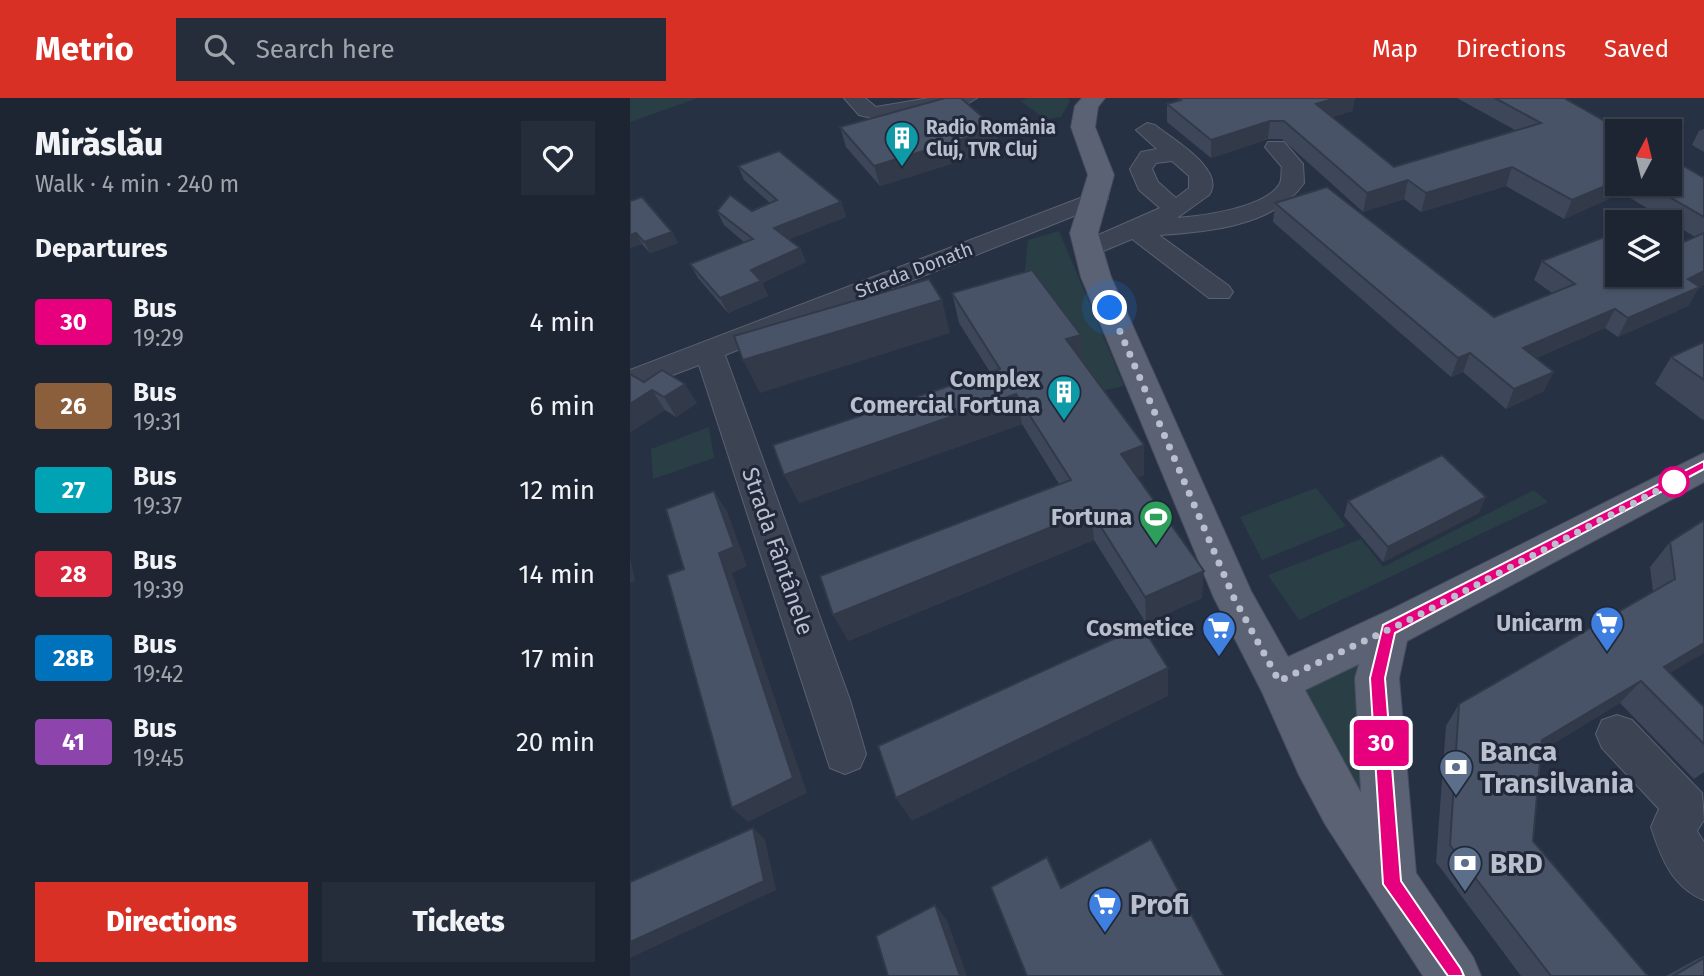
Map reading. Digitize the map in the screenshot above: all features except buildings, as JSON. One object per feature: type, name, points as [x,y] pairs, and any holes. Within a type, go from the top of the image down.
[{"type":"main road","points":[[1094,98],[1087,106],[1083,127],[1088,145],[1100,167],[1096,199],[1085,226],[1087,249],[1096,277],[1234,598],[1279,681],[1315,759],[1392,884],[1454,976]]},
{"type":"main road","points":[[1279,681],[1388,629],[1704,466]]},
{"type":"main road","points":[[1388,629],[1377,678],[1392,884]]},
{"type":"street","points":[[854,98],[866,111],[876,113],[967,98]]},
{"type":"street","points":[[1087,249],[1176,210],[1195,197],[1203,185],[1196,169],[1147,130]]},
{"type":"street","points":[[1135,229],[1201,225],[1278,200],[1289,191],[1294,173],[1293,164],[1276,147]]},
{"type":"street","points":[[1175,154],[1149,157],[1141,169],[1147,185],[1176,210]]},
{"type":"street","name":"Strada Donath","points":[[630,380],[1096,199]]},
{"type":"street","points":[[1135,229],[1219,292]]},
{"type":"street","name":"Strada Fântânele","points":[[708,349],[830,700],[845,754]]},
{"type":"street","points":[[1617,734],[1687,808],[1673,827],[1681,850],[1704,877]]},
{"type":"green space","points":[[630,98],[698,98],[630,122]]},
{"type":"green space","points":[[1028,98],[1068,98],[1070,101],[1061,117],[1045,119],[1021,101]]},
{"type":"green space","points":[[1059,231],[1124,386],[1093,393],[1024,279],[1028,240]]},
{"type":"green space","points":[[709,427],[714,458],[653,479],[651,449]]},
{"type":"green space","points":[[1316,488],[1346,526],[1262,560],[1240,517]]},
{"type":"green space","points":[[1534,490],[1548,502],[1299,620],[1268,575],[1361,539],[1383,567]]},
{"type":"green space","points":[[1358,662],[1367,814],[1304,689]]},
{"type":"bus line","name":"30","points":[[1454,976],[1392,884],[1377,678],[1388,629],[1704,466]]},
{"type":"place","name":"Radio România Cluj, TVR Cluj","points":[[902,168]]},
{"type":"place","name":"Complex Comercial Fortuna","points":[[1064,422]]},
{"type":"place","name":"Fortuna","points":[[1156,547]]},
{"type":"place","name":"Unicarm","points":[[1607,653]]},
{"type":"place","name":"Cosmetice","points":[[1219,658]]},
{"type":"place","name":"Banca Transilvania","points":[[1456,797]]},
{"type":"place","name":"BRD","points":[[1465,893]]},
{"type":"place","name":"Profi","points":[[1105,934]]},
{"type":"route","points":[[1110,308],[1234,598],[1279,681],[1409,620],[1674,482]]}]
